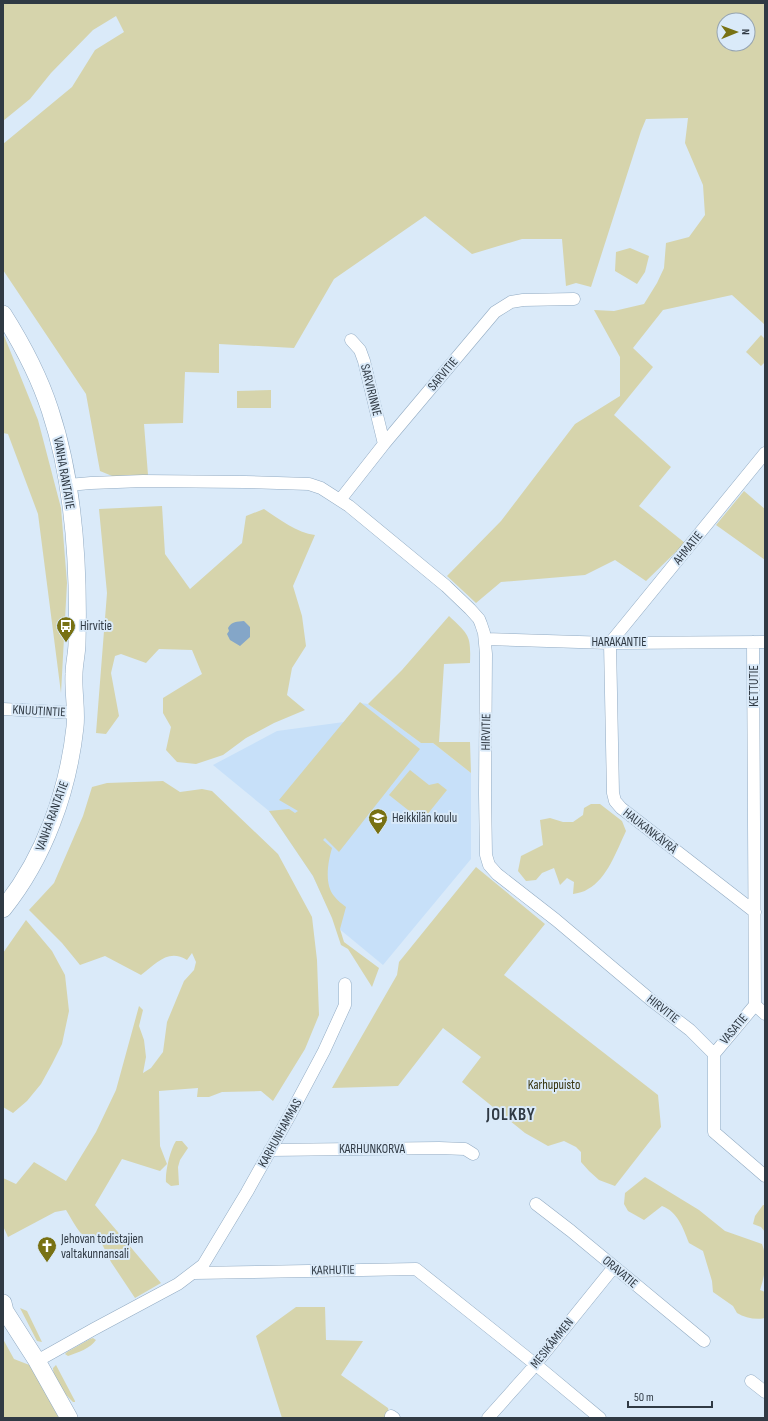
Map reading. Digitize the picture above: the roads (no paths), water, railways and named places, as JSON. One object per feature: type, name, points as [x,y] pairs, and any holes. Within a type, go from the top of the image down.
[{"type":"main road","name":"VANHA RANTATIE","points":[[3,314],[26,352],[38,379],[50,409],[63,454],[75,550],[77,644],[74,685],[74,703],[76,713],[75,728],[68,767],[53,821],[31,867],[3,909]]},
{"type":"main road","points":[[3,1291],[14,1306],[37,1361]]},
{"type":"main road","points":[[3,1303],[5,1311],[37,1361],[69,1418]]},
{"type":"street","name":"SARVITIE","points":[[340,500],[384,444],[495,312],[511,302],[523,300],[574,299]]},
{"type":"street","name":"SARVIRINNE","points":[[351,340],[360,350],[364,361],[384,444]]},
{"type":"street","name":"AHMATIE","points":[[610,643],[765,453]]},
{"type":"street","name":"HIRVITIE","points":[[68,485],[143,482],[309,484],[321,488],[340,500],[446,586],[479,619],[485,639],[486,855],[489,865],[497,874],[556,920],[651,1000],[690,1030],[714,1054]]},
{"type":"street","name":"HARAKANTIE","points":[[485,639],[610,643],[759,642]]},
{"type":"street","name":"KETTUTIE","points":[[755,1005],[759,642]]},
{"type":"street","name":"HAUKANKÄYRÄ","points":[[610,643],[613,793],[615,801],[621,808],[755,912]]},
{"type":"street","name":"KNUUTINTIE","points":[[3,709],[76,713]]},
{"type":"street","name":"KARHUNHAMMAS","points":[[194,1273],[209,1257],[317,1064],[345,1005],[345,984]]},
{"type":"street","name":"VASATIE","points":[[714,1054],[755,1005]]},
{"type":"street","points":[[755,1005],[765,1014]]},
{"type":"street","points":[[714,1054],[714,1132],[765,1176]]},
{"type":"street","name":"KARHUNKORVA","points":[[270,1150],[451,1148],[465,1149],[473,1154]]},
{"type":"street","name":"ORAVATIE","points":[[536,1204],[704,1341]]},
{"type":"street","name":"MESIKÄMMEN","points":[[488,1418],[535,1364],[614,1267]]},
{"type":"street","name":"KARHUTIE","points":[[194,1273],[416,1269],[600,1418]]},
{"type":"street","points":[[37,1361],[178,1284],[194,1273]]},
{"type":"street","points":[[751,1381],[765,1392]]},
{"type":"place","name":"Hirvitie","points":[[66,643]]},
{"type":"place","name":"Heikkilän koulu","points":[[378,835]]},
{"type":"place","name":"Jehovan todistajien valtakunnansali","points":[[47,1263]]},
{"type":"district","name":"JOLKBY","points":[[511,1115]]},
{"type":"park label","name":"Karhupuisto","points":[[554,1085]]}]
